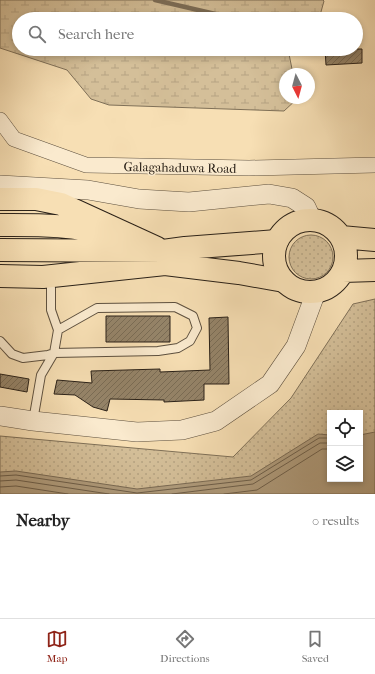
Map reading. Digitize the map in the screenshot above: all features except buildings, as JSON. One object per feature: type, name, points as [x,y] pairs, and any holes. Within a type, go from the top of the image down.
[{"type":"main road","points":[[0,199],[36,199],[61,204],[164,258]]},
{"type":"main road","points":[[0,212],[47,213],[122,240],[164,258]]},
{"type":"main road","points":[[312,220],[324,222],[334,228],[341,237],[346,248],[346,260],[343,271],[337,281],[327,288],[316,292],[305,292],[294,288],[284,281],[278,273],[274,262],[274,252],[277,241],[283,232],[291,225],[301,221],[312,220]]},
{"type":"main road","points":[[0,225],[47,226],[95,231]]},
{"type":"main road","points":[[341,237],[375,240]]},
{"type":"main road","points":[[0,238],[122,240]]},
{"type":"main road","points":[[0,289],[43,290],[164,258],[185,248],[277,241]]},
{"type":"main road","points":[[0,250],[164,258],[239,274],[284,281]]},
{"type":"main road","points":[[0,263],[164,258]]},
{"type":"main road","points":[[0,276],[43,277],[164,258]]},
{"type":"main road","points":[[343,271],[375,270]]},
{"type":"street","name":"Galagahaduwa Road","points":[[0,120],[14,139],[86,165],[249,168],[375,165]]},
{"type":"street","points":[[0,185],[88,190],[139,199],[189,202],[269,194],[292,198],[306,207],[312,220]]},
{"type":"street","points":[[0,416],[137,432],[182,430],[216,421],[270,384],[296,346],[316,292]]},
{"type":"lane","points":[[33,421],[41,375],[54,353],[58,330],[51,310],[51,288]]},
{"type":"lane","points":[[0,341],[12,354],[23,358],[54,353],[158,351],[178,348],[190,341],[196,328],[193,316],[175,307],[159,307],[97,308],[58,330]]},
{"type":"green space","points":[[0,0],[324,1],[321,12],[12,12],[12,52],[0,48]]},
{"type":"green space","points":[[24,56],[289,56],[292,68],[279,68],[279,104],[292,104],[284,111],[109,105],[91,99],[67,70]]},
{"type":"green space","points":[[307,235],[315,235],[327,241],[333,253],[333,261],[327,273],[315,279],[307,279],[295,273],[289,261],[289,253],[295,241]]},
{"type":"green space","points":[[375,299],[375,494],[0,494],[0,436],[233,457],[291,398],[353,304]]},
{"type":"water","points":[[375,432],[375,494],[0,494],[0,472],[16,471],[137,489],[251,476],[318,434],[327,435],[327,482],[363,482],[363,434]]},
{"type":"waterway","points":[[155,0],[207,12]]}]
